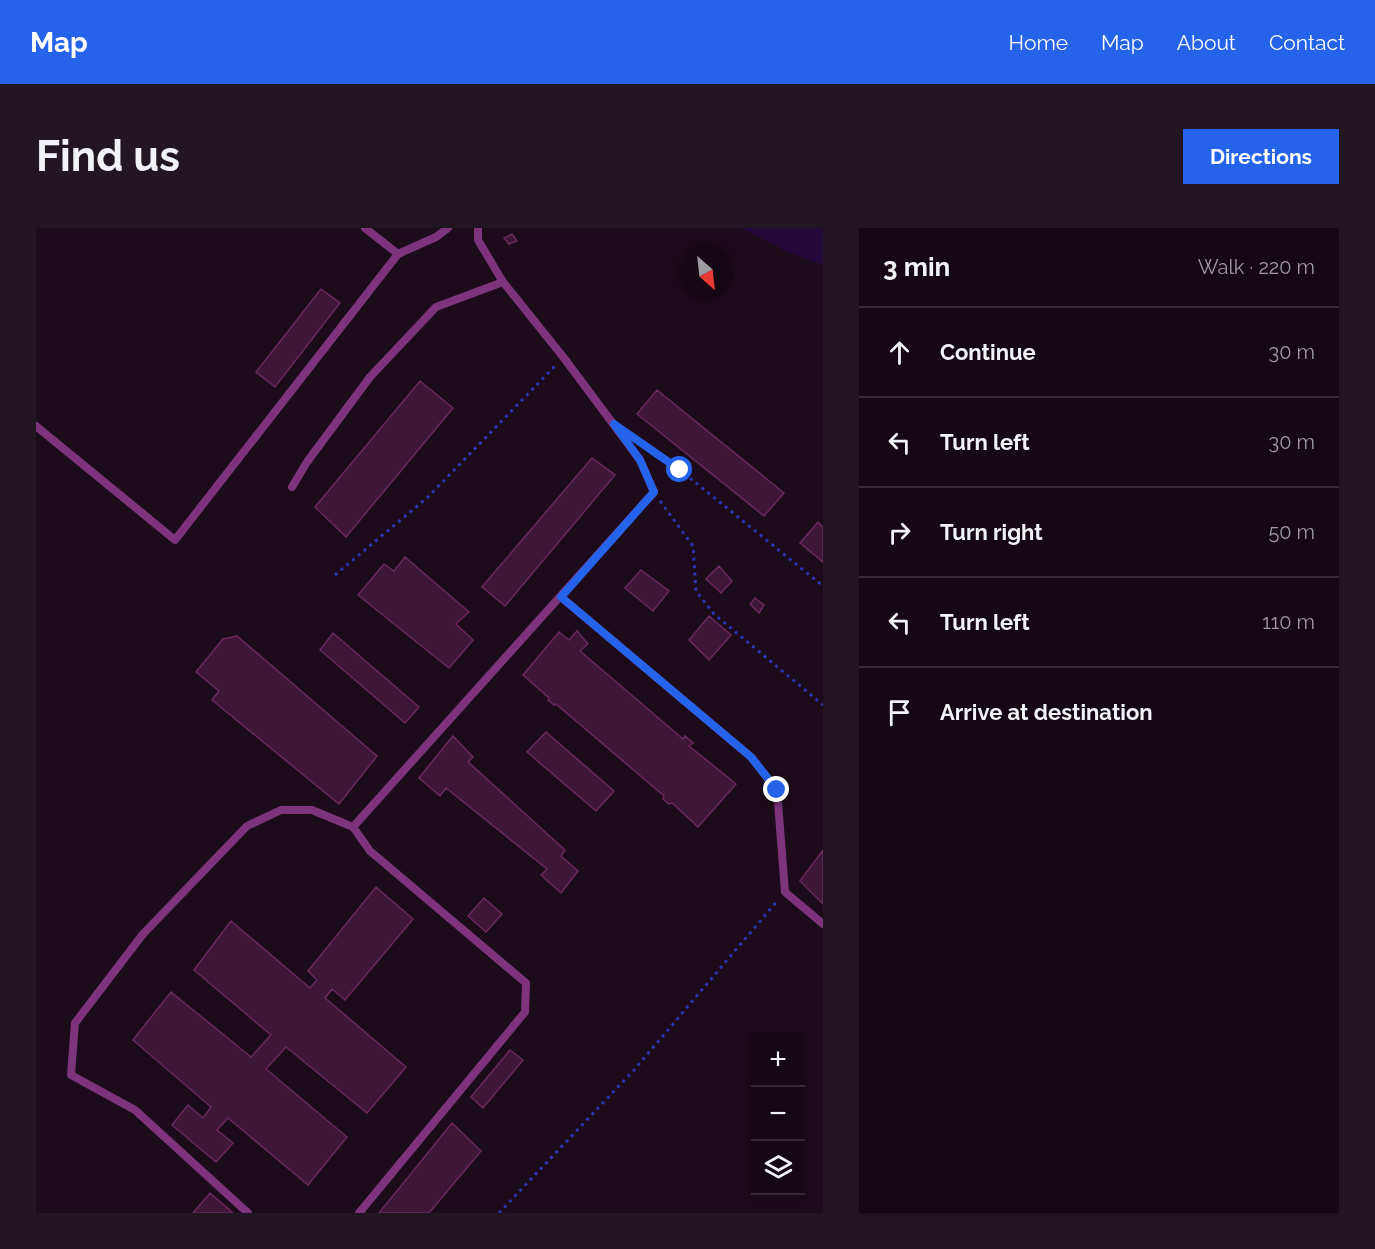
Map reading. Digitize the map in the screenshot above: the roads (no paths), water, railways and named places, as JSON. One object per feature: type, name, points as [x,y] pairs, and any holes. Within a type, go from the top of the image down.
[{"type":"lane","points":[[365,228],[398,254]]},
{"type":"lane","points":[[36,426],[175,540],[398,254],[436,237],[448,228]]},
{"type":"lane","points":[[353,826],[654,492],[640,460],[564,358],[503,282],[478,240],[478,228]]},
{"type":"lane","points":[[292,487],[306,462],[370,376],[436,307],[503,282]]},
{"type":"lane","points":[[561,597],[751,757],[777,790],[785,892],[823,924]]},
{"type":"lane","points":[[248,1213],[135,1110],[71,1075],[75,1023],[143,934],[247,826],[281,810],[312,810],[353,826],[370,851],[526,983],[525,1012],[359,1213]]}]
